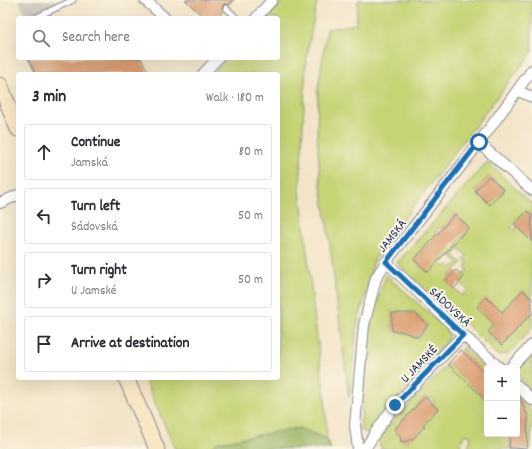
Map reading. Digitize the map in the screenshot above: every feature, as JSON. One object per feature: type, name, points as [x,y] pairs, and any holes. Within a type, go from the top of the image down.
[{"type":"street","points":[[145,0],[162,16]]},
{"type":"street","points":[[258,16],[272,0]]},
{"type":"street","points":[[204,72],[213,60]]},
{"type":"street","name":"JAMSKÁ","points":[[358,449],[355,425],[364,325],[376,278],[386,262],[518,91],[532,70]]},
{"type":"street","points":[[0,84],[16,123]]},
{"type":"street","points":[[518,91],[532,97]]},
{"type":"street","points":[[479,142],[532,190]]},
{"type":"street","points":[[0,203],[16,196]]},
{"type":"street","name":"SÁDOVSKÁ","points":[[386,262],[497,365]]},
{"type":"street","name":"U JAMSKÉ","points":[[366,449],[375,433],[395,405],[463,335]]},
{"type":"street","points":[[513,365],[532,345]]},
{"type":"street","points":[[127,380],[157,449]]},
{"type":"street","points":[[520,388],[532,400]]},
{"type":"lane","points":[[39,16],[73,0]]},
{"type":"lane","points":[[226,8],[235,16]]},
{"type":"shaded area","points":[[19,0],[63,0],[34,16],[25,16]]},
{"type":"green space","points":[[284,0],[317,1],[306,60],[300,190],[325,399],[327,439],[299,428],[219,442],[208,449],[175,449],[145,380],[280,380],[280,72],[214,72],[225,60],[280,60],[280,16],[268,16]]},
{"type":"green space","points":[[358,0],[532,0],[532,52],[401,222],[374,260],[357,327],[349,397],[320,178],[317,133],[318,89],[327,29],[356,24]]},
{"type":"green space","points":[[487,162],[532,204],[532,216],[527,211],[511,227],[514,230],[520,225],[521,231],[532,241],[532,299],[523,290],[510,304],[526,319],[532,313],[532,328],[508,354],[497,355],[466,324],[460,322],[397,263]],"holes":[[[489,176],[504,190],[490,205],[475,191]],[[455,214],[470,228],[453,250],[435,232],[440,227],[442,228]],[[429,243],[442,256],[427,272],[414,260]],[[460,249],[467,256],[464,260],[468,263],[465,267],[468,270],[462,276],[464,278],[460,282],[468,290],[462,296],[446,281],[462,263],[454,255]],[[449,254],[458,262],[452,268],[448,264],[445,267],[441,263]],[[499,320],[513,334],[502,345],[495,339],[493,342],[489,338],[491,335],[488,332]]]},
{"type":"green space","points":[[386,275],[446,328],[449,335],[448,340],[368,433],[360,430],[370,322]],"holes":[[[392,313],[415,313],[428,325],[418,339],[412,335],[392,330]]]},
{"type":"green space","points":[[463,347],[484,366],[484,372],[461,350]]},
{"type":"green space","points":[[532,356],[532,390],[520,379],[520,368]]},
{"type":"green space","points":[[448,364],[484,398],[484,437],[510,437],[510,448],[526,448],[520,413],[520,399],[528,406],[532,415],[531,449],[468,449],[471,436],[464,434],[460,447],[466,449],[381,449],[378,437]],"holes":[[[425,397],[429,400],[431,398],[434,401],[432,403],[438,409],[423,424],[425,426],[407,442],[400,439],[401,436],[394,429]]]},
{"type":"green space","points":[[299,428],[327,439],[331,449],[208,449],[219,442]]},
{"type":"building","points":[[185,0],[234,0],[229,5],[223,5],[223,11],[219,16],[203,16]]},
{"type":"building","points":[[29,60],[142,60],[148,72],[35,72]]},
{"type":"building","points":[[489,176],[504,190],[490,205],[475,191]]},
{"type":"building","points":[[527,211],[532,216],[532,242],[514,224]]},
{"type":"building","points":[[455,214],[469,227],[428,272],[414,260]]},
{"type":"building","points":[[456,270],[464,277],[454,289],[446,281]]},
{"type":"building","points":[[523,290],[532,299],[532,313],[502,345],[488,332],[494,325],[477,307],[486,297],[502,312]]},
{"type":"building","points":[[392,313],[415,313],[428,325],[417,337],[400,331],[392,331]]},
{"type":"building","points":[[461,350],[484,372],[484,398],[448,364]]},
{"type":"building","points":[[425,397],[438,409],[423,425],[425,426],[412,440],[401,442],[400,436],[394,430]]},
{"type":"building","points":[[520,398],[528,416],[527,449],[509,448],[510,437],[520,437]]},
{"type":"route","points":[[395,405],[463,335],[386,262],[479,142]]}]
